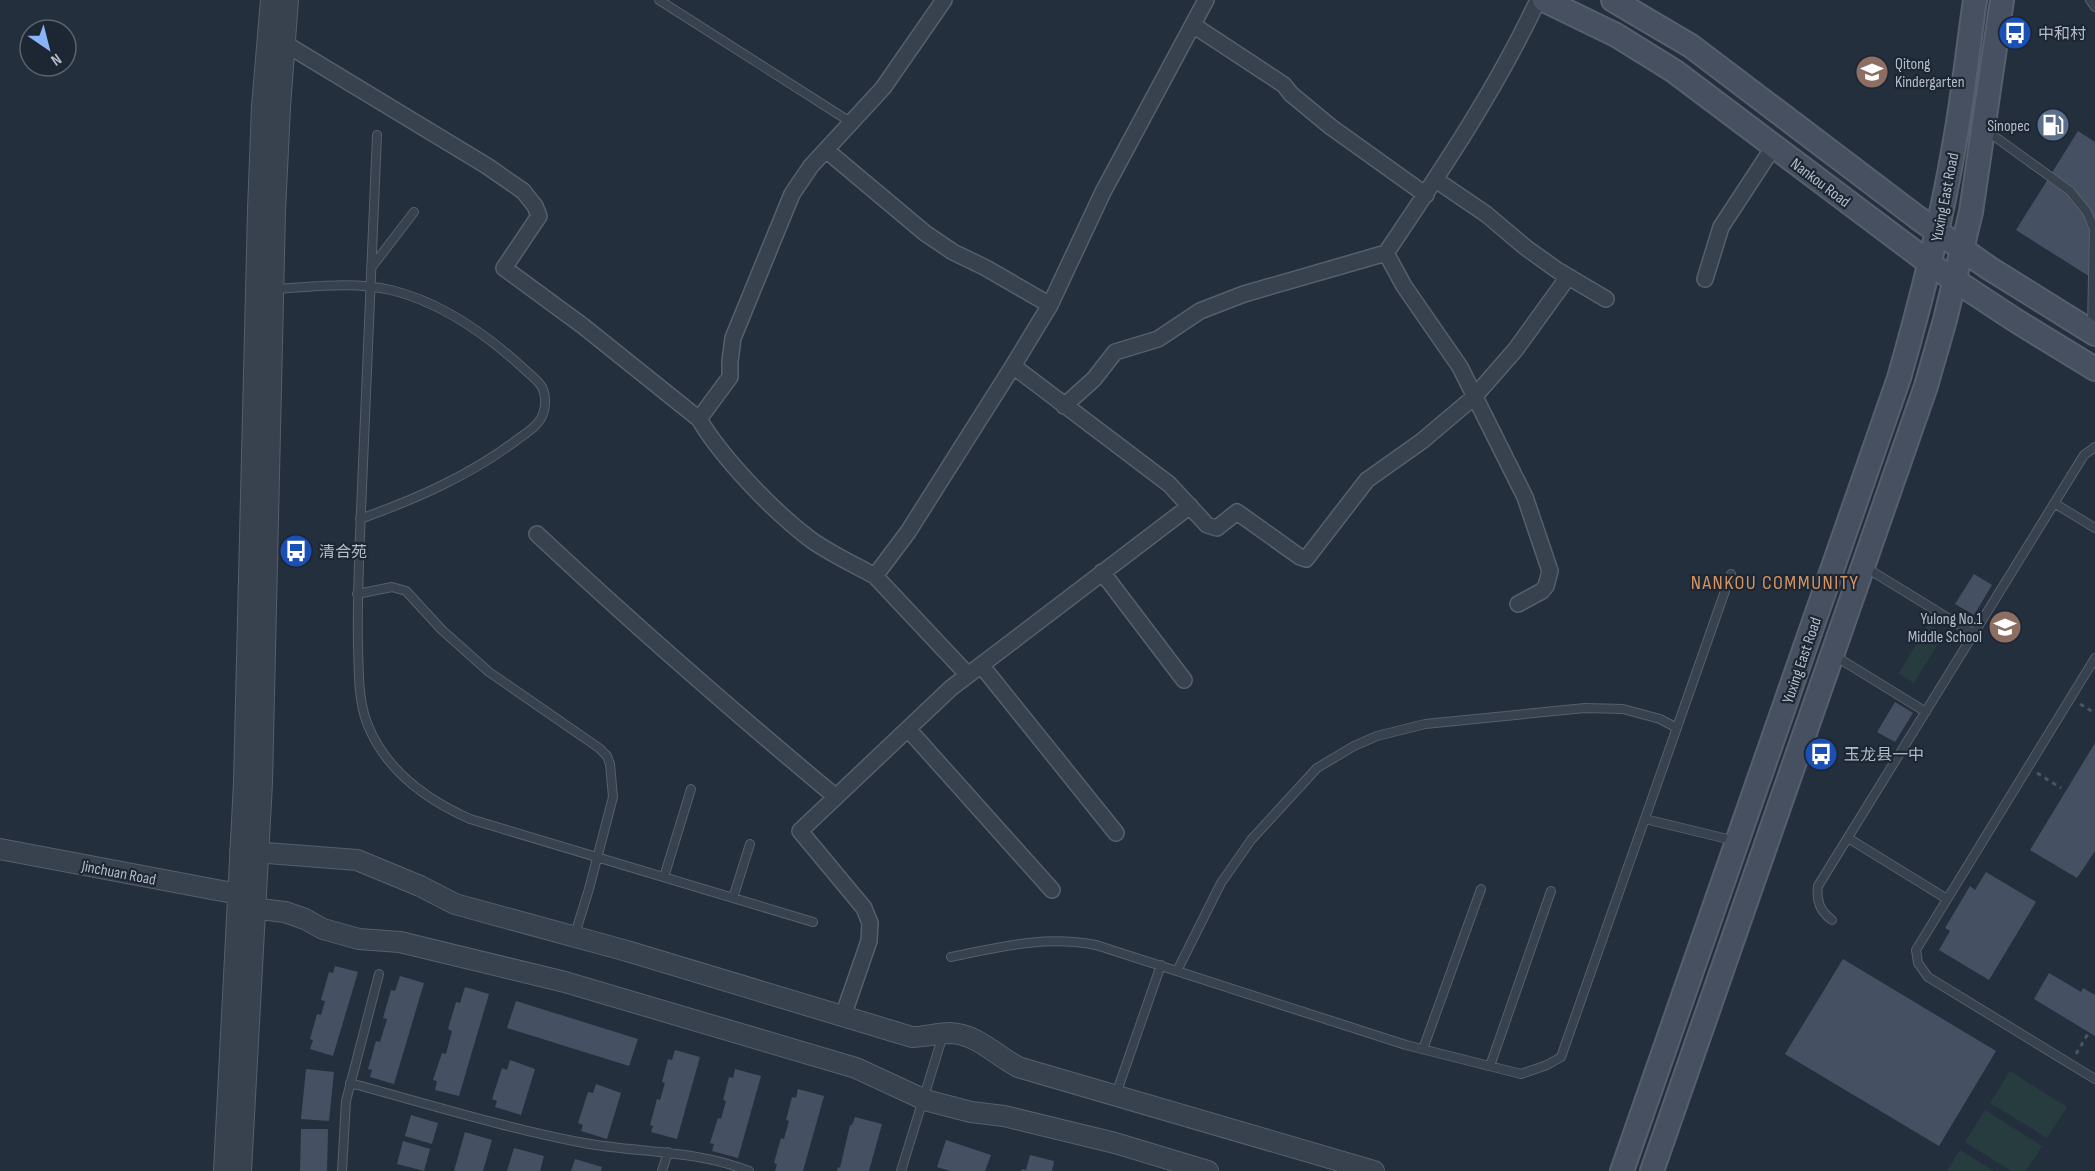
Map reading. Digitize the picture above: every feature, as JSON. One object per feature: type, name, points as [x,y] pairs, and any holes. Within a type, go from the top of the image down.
[{"type":"main road","name":"Nankou Road","points":[[1544,0],[1582,17],[1646,52],[1702,91],[1930,264],[2095,369]]},
{"type":"main road","name":"Nankou Road","points":[[1613,0],[1661,27],[1720,67],[1937,232],[2030,295],[2093,333]]},
{"type":"main road","name":"Yuxing East Road","points":[[1622,1171],[1881,432],[1911,334],[1930,264],[1955,145],[1975,0]]},
{"type":"main road","name":"Yuxing East Road","points":[[1652,1171],[1926,386],[1971,212],[2002,0]]},
{"type":"street","points":[[249,852],[244,782],[258,210],[262,106],[271,0]]},
{"type":"street","points":[[224,1171],[244,903],[249,852],[261,783],[275,199],[288,0]]},
{"type":"street","points":[[699,419],[730,378],[733,338],[792,194],[826,150],[883,88],[944,0]]},
{"type":"street","points":[[875,576],[908,532],[1050,306],[1103,192],[1206,0]]},
{"type":"street","points":[[1064,406],[1094,379],[1115,352],[1158,339],[1200,311],[1244,294],[1386,253],[1480,111],[1538,0]]},
{"type":"street","points":[[1193,25],[1284,85],[1291,94],[1331,127],[1426,195]]},
{"type":"street","points":[[284,43],[487,166],[523,191],[535,206],[539,216],[504,268],[601,340],[699,419],[753,486],[780,513],[811,540],[875,576],[968,675]]},
{"type":"street","points":[[1705,279],[1721,227],[1774,146]]},
{"type":"street","points":[[826,150],[925,233],[953,252],[986,268],[1050,306]]},
{"type":"street","points":[[1436,180],[1486,214],[1525,247],[1568,277],[1606,299]]},
{"type":"street","points":[[1386,253],[1404,286],[1460,367],[1525,497],[1550,577],[1542,591],[1518,604]]},
{"type":"street","points":[[1013,366],[1168,484],[1207,525],[1217,528],[1237,512],[1306,559],[1367,480],[1422,441],[1474,397],[1516,350],[1568,277]]},
{"type":"street","points":[[843,1016],[869,941],[870,923],[864,908],[800,831],[968,675],[1190,506]]},
{"type":"street","points":[[537,534],[712,693],[836,797]]},
{"type":"street","points":[[1102,572],[1184,680]]},
{"type":"street","points":[[981,665],[1116,833]]},
{"type":"street","points":[[908,729],[1052,890]]},
{"type":"street","name":"Jinchuan Road","points":[[0,849],[285,912],[323,929],[359,939],[400,942],[565,982],[856,1068],[924,1100],[1071,1132],[1208,1171]]},
{"type":"street","points":[[249,852],[357,860],[420,886],[455,904],[912,1037],[944,1033],[963,1035],[975,1039],[1018,1067],[1374,1171]]},
{"type":"street","points":[[241,1171],[244,903]]},
{"type":"lane","points":[[659,0],[852,123]]},
{"type":"lane","points":[[2090,0],[2095,7]]},
{"type":"lane","points":[[1984,129],[2070,191],[2087,212],[2094,229],[2093,333]]},
{"type":"lane","points":[[377,135],[357,594],[360,692],[362,707],[372,734],[390,764],[420,791],[453,812],[488,825],[813,922]]},
{"type":"lane","points":[[371,268],[414,212]]},
{"type":"lane","points":[[273,289],[370,286],[417,298],[479,332],[510,356],[542,388],[544,413],[534,427],[491,458],[423,494],[360,519]]},
{"type":"lane","points":[[1832,920],[1818,902],[1818,886],[2084,455],[2095,447]]},
{"type":"lane","points":[[2054,503],[2095,528]]},
{"type":"lane","points":[[1864,566],[1974,634]]},
{"type":"lane","points":[[951,957],[1031,942],[1066,940],[1096,945],[1423,1049],[1521,1074],[1547,1065],[1561,1057],[1731,574]]},
{"type":"lane","points":[[357,594],[392,586],[406,591],[442,630],[489,672],[599,748],[607,756],[612,772],[613,797],[574,937]]},
{"type":"lane","points":[[1833,655],[1926,712]]},
{"type":"lane","points":[[2095,658],[1916,950],[1918,963],[1928,977],[2095,1078]]},
{"type":"lane","points":[[1177,971],[1221,883],[1251,840],[1317,768],[1354,746],[1377,736],[1425,724],[1585,708],[1623,709],[1660,719],[1677,728]]},
{"type":"lane","points":[[664,877],[691,789]]},
{"type":"lane","points":[[1645,819],[1738,841]]},
{"type":"lane","points":[[1848,838],[1947,899]]},
{"type":"lane","points":[[733,898],[750,844]]},
{"type":"lane","points":[[1423,1049],[1481,889]]},
{"type":"lane","points":[[1490,1066],[1551,891]]},
{"type":"lane","points":[[1116,1096],[1161,965]]},
{"type":"lane","points":[[342,1171],[346,1101],[379,974]]},
{"type":"lane","points":[[901,1171],[944,1033]]},
{"type":"lane","points":[[350,1083],[549,1136],[704,1158],[749,1171]]},
{"type":"lane","points":[[662,1171],[668,1152]]},
{"type":"path","points":[[2070,1063],[2089,1032]]},
{"type":"green space","points":[[1928,624],[1944,634],[1914,683],[1899,673]]},
{"type":"green space","points":[[2010,1071],[2067,1107],[2047,1138],[1990,1103]]},
{"type":"green space","points":[[1985,1110],[2042,1146],[2026,1171],[2011,1171],[1965,1142]]},
{"type":"green space","points":[[1960,1150],[1994,1171],[1947,1171]]},
{"type":"building","points":[[2078,131],[2095,142],[2095,280],[2016,230]]},
{"type":"building","points":[[1974,574],[1992,585],[1974,615],[1955,604]]},
{"type":"building","points":[[1895,702],[1913,713],[1895,742],[1877,732]]},
{"type":"building","points":[[2095,743],[2095,851],[2077,878],[2030,850]]},
{"type":"building","points":[[1986,872],[2036,902],[1989,980],[1939,950],[1950,931],[1945,928],[1970,886],[1975,890]]},
{"type":"building","points":[[1843,959],[1996,1051],[1939,1146],[1785,1054]]},
{"type":"building","points":[[335,966],[358,972],[333,1056],[310,1049],[313,1040],[310,1039],[317,1014],[321,1015],[325,1001],[321,1000],[329,972],[333,973]]},
{"type":"building","points":[[2049,973],[2081,992],[2083,988],[2095,995],[2095,1036],[2034,999]]},
{"type":"building","points":[[400,976],[424,983],[394,1084],[370,1077],[372,1070],[368,1069],[376,1041],[380,1042],[387,1019],[383,1018],[391,990],[395,991]]},
{"type":"building","points":[[465,987],[489,994],[459,1096],[435,1090],[437,1081],[433,1080],[442,1053],[446,1054],[452,1031],[448,1029],[456,1002],[460,1003]]},
{"type":"building","points":[[516,1001],[638,1039],[629,1066],[507,1028]]},
{"type":"building","points":[[675,1050],[700,1057],[677,1139],[651,1132],[653,1126],[650,1125],[657,1099],[660,1100],[665,1083],[662,1082],[668,1059],[672,1060]]},
{"type":"building","points":[[510,1060],[535,1069],[521,1115],[495,1107],[497,1101],[492,1099],[502,1068],[507,1070]]},
{"type":"building","points":[[306,1069],[334,1072],[329,1121],[301,1119]]},
{"type":"building","points":[[735,1069],[761,1076],[738,1158],[712,1151],[714,1144],[710,1143],[718,1118],[721,1119],[729,1077],[733,1078]]},
{"type":"building","points":[[596,1084],[621,1093],[607,1139],[581,1131],[583,1125],[578,1123],[588,1092],[593,1093]]},
{"type":"building","points":[[798,1089],[824,1096],[803,1171],[775,1171],[777,1164],[774,1163],[781,1138],[784,1139],[789,1121],[786,1120],[792,1097],[796,1098]]},
{"type":"building","points":[[411,1115],[438,1123],[432,1144],[405,1136]]},
{"type":"building","points":[[855,1117],[882,1124],[869,1171],[837,1171],[838,1167],[840,1168],[850,1125]]},
{"type":"building","points":[[301,1129],[328,1129],[327,1171],[300,1171]]},
{"type":"building","points":[[465,1132],[492,1140],[483,1171],[454,1171]]},
{"type":"building","points":[[946,1140],[991,1155],[985,1171],[950,1171],[937,1167]]},
{"type":"building","points":[[403,1141],[430,1149],[424,1171],[397,1164]]},
{"type":"building","points":[[514,1148],[544,1156],[540,1171],[507,1171]]},
{"type":"building","points":[[1030,1155],[1054,1161],[1052,1171],[1021,1171],[1026,1170]]},
{"type":"building","points":[[575,1159],[602,1167],[601,1171],[571,1171]]},
{"type":"place","name":"中和村","points":[[2015,33]]},
{"type":"place","name":"Qitong Kindergarten","points":[[1872,72]]},
{"type":"place","name":"Sinopec","points":[[2053,125]]},
{"type":"place","name":"清合苑","points":[[296,551]]},
{"type":"place","name":"Yulong No.1 Middle School","points":[[2005,627]]},
{"type":"place","name":"玉龙县一中","points":[[1821,754]]},
{"type":"district","name":"NANKOU COMMUNITY","points":[[1775,582]]}]
